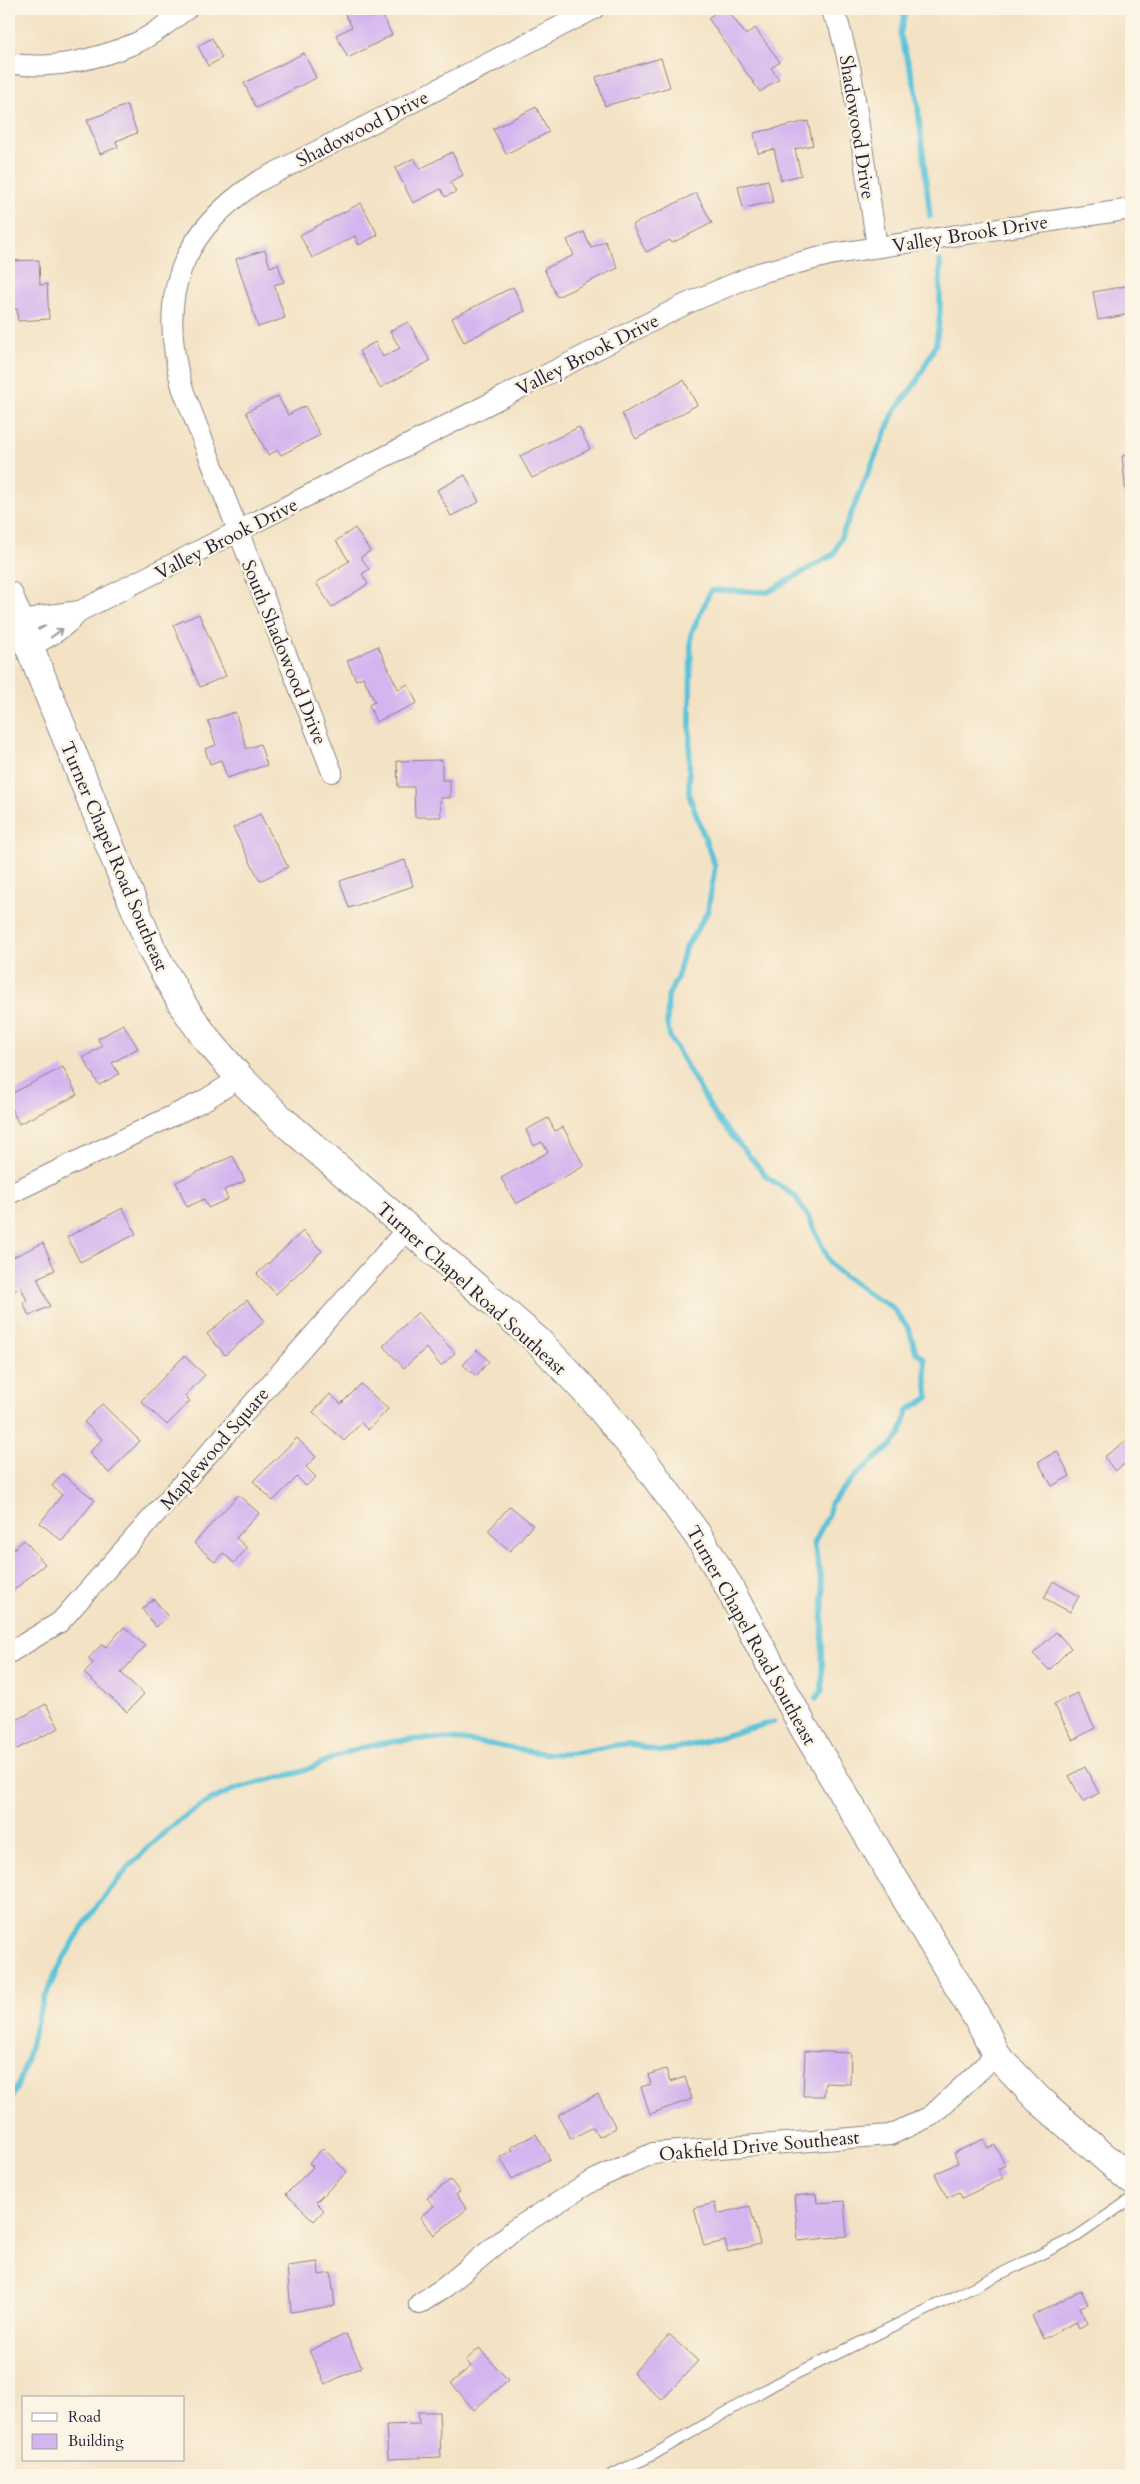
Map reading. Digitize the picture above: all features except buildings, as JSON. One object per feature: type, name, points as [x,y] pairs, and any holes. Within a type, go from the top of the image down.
[{"type":"street","points":[[9,63],[27,67],[81,60],[137,42],[187,9]]},
{"type":"street","name":"Shadowood Drive","points":[[237,532],[190,411],[175,362],[171,324],[174,292],[190,249],[221,210],[239,194],[270,175],[594,9]]},
{"type":"street","name":"Shadowood Drive","points":[[830,9],[839,25],[851,72],[877,247]]},
{"type":"street","name":"Valley Brook Drive","points":[[24,635],[41,616],[80,611],[686,304],[734,282],[784,265],[877,247],[1131,209]]},
{"type":"street","name":"South Shadowood Drive","points":[[237,532],[332,772]]},
{"type":"street","name":"Turner Chapel Road Southeast","points":[[9,596],[152,950],[184,1007],[222,1058],[240,1078],[301,1137],[536,1340],[619,1429],[672,1498],[725,1580],[804,1728],[985,2031],[996,2055],[1039,2100],[1131,2180]]},
{"type":"street","points":[[9,1194],[204,1101],[240,1078]]},
{"type":"street","name":"Maplewood Square","points":[[9,1654],[60,1622],[407,1229]]},
{"type":"street","name":"Oakfield Drive Southeast","points":[[419,2304],[445,2287],[515,2229],[594,2180],[652,2153],[890,2135],[931,2116],[996,2055]]},
{"type":"lane","points":[[611,2475],[651,2456],[775,2384],[1076,2238],[1131,2199]]},
{"type":"waterway","points":[[906,9],[900,34],[916,90],[930,216]]},
{"type":"waterway","points":[[816,1699],[822,1691],[823,1592],[814,1542],[829,1514],[830,1504],[857,1474],[892,1445],[901,1433],[908,1410],[928,1398],[924,1359],[916,1352],[909,1329],[892,1307],[868,1293],[836,1270],[830,1263],[809,1218],[795,1196],[767,1177],[716,1117],[670,1037],[667,1024],[668,996],[677,978],[685,949],[708,911],[715,866],[689,795],[691,634],[711,590],[768,592],[834,554],[894,412],[917,381],[936,344],[940,314],[940,261]]},
{"type":"waterway","points":[[9,2104],[24,2069],[44,2000],[58,1970],[95,1909],[144,1852],[171,1828],[199,1807],[228,1792],[302,1771],[350,1751],[390,1742],[418,1739],[460,1740],[531,1752],[559,1754],[630,1744],[662,1751],[774,1722]]}]
